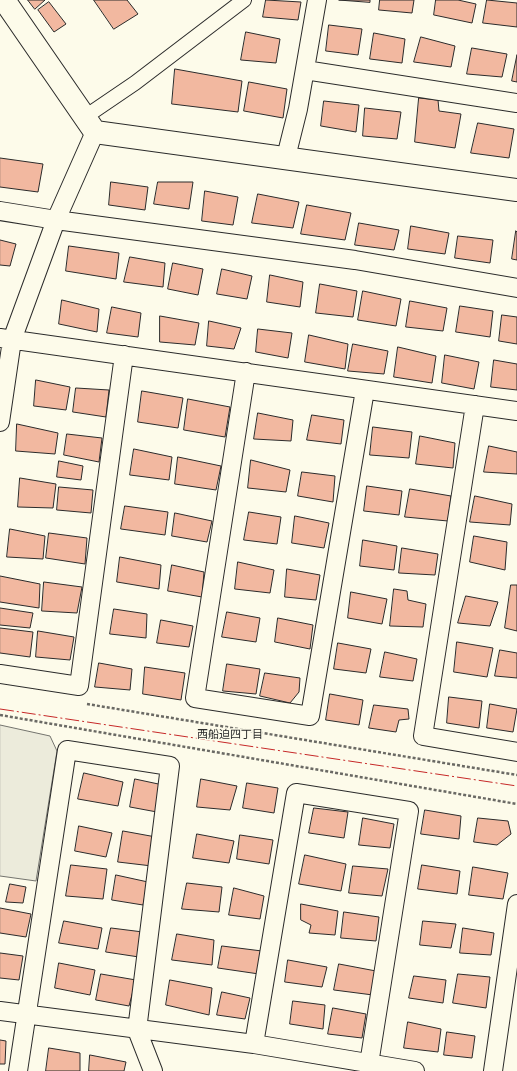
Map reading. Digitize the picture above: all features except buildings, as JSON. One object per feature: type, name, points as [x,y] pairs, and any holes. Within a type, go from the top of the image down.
[{"type":"street","points":[[4,0],[90,124],[286,157],[517,190]]},
{"type":"street","points":[[0,422],[6,339],[56,220],[90,124],[135,83],[244,0]]},
{"type":"street","points":[[286,157],[298,109],[317,0]]},
{"type":"street","points":[[305,70],[517,103]]},
{"type":"street","points":[[0,211],[56,220],[355,260],[517,288]]},
{"type":"street","points":[[6,339],[517,411]]},
{"type":"street","points":[[0,674],[79,686],[124,355]]},
{"type":"street","points":[[246,372],[195,698],[302,715],[310,716],[365,390]]},
{"type":"street","points":[[475,405],[423,736],[517,752]]},
{"type":"street","points":[[18,1071],[28,1016],[67,750],[170,766],[137,1030],[153,1071]]},
{"type":"street","points":[[254,1044],[296,793],[410,811],[369,1064]]},
{"type":"street","points":[[493,1071],[517,904]]},
{"type":"street","points":[[0,1011],[28,1016],[254,1044],[415,1071]]},
{"type":"path","points":[[86,704],[517,775]]},
{"type":"path","points":[[0,716],[517,804]]},
{"type":"shaded area","points":[[0,725],[50,736],[57,751],[36,881],[0,876]]},
{"type":"power","points":[[0,709],[517,786]]},
{"type":"district","name":"西船迫四丁目","points":[[230,735]]}]
